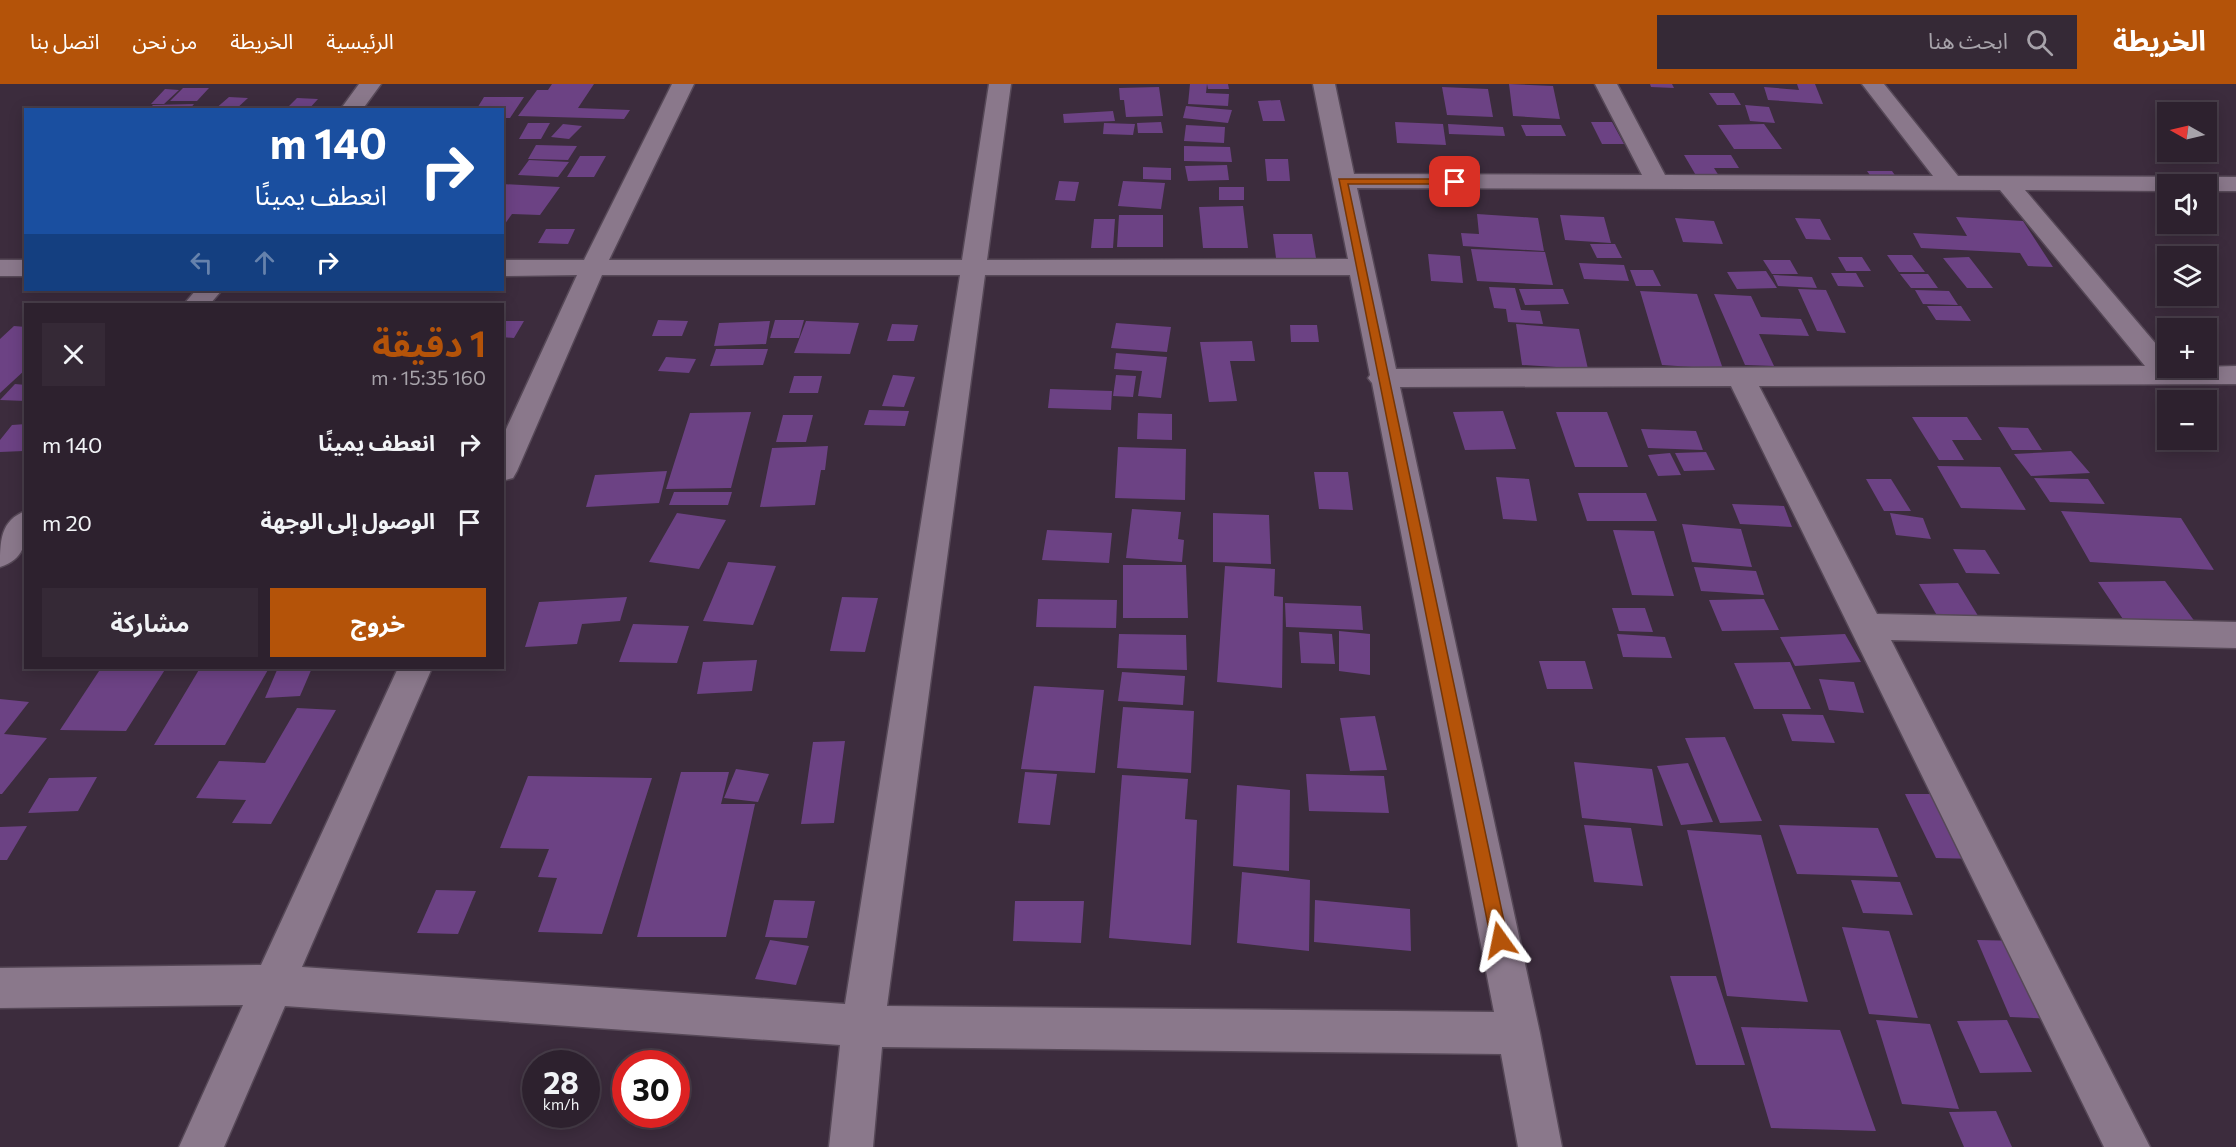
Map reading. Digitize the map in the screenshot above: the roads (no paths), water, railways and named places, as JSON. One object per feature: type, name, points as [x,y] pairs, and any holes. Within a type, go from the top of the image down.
[{"type":"street","points":[[352,108],[370,84]]},
{"type":"street","points":[[504,467],[593,268],[683,84]]},
{"type":"street","points":[[851,1147],[863,1026],[1000,84]]},
{"type":"street","points":[[1324,84],[1362,267],[1382,378],[1519,1033],[1540,1147]]},
{"type":"street","points":[[1606,84],[1657,182]]},
{"type":"street","points":[[1873,84],[1951,183]]},
{"type":"street","points":[[1343,181],[2236,184]]},
{"type":"street","points":[[2006,183],[2157,363]]},
{"type":"street","points":[[504,268],[1362,267]]},
{"type":"street","points":[[0,268],[24,268]]},
{"type":"street","points":[[198,303],[208,291]]},
{"type":"street","points":[[1740,375],[2128,1147]]},
{"type":"street","points":[[1382,378],[2157,375]]},
{"type":"street","points":[[2217,375],[2236,375]]},
{"type":"street","points":[[0,555],[24,525]]},
{"type":"street","points":[[1867,627],[2236,635]]},
{"type":"street","points":[[201,1147],[415,669]]},
{"type":"street","points":[[0,988],[273,985],[863,1026],[1519,1033]]}]
